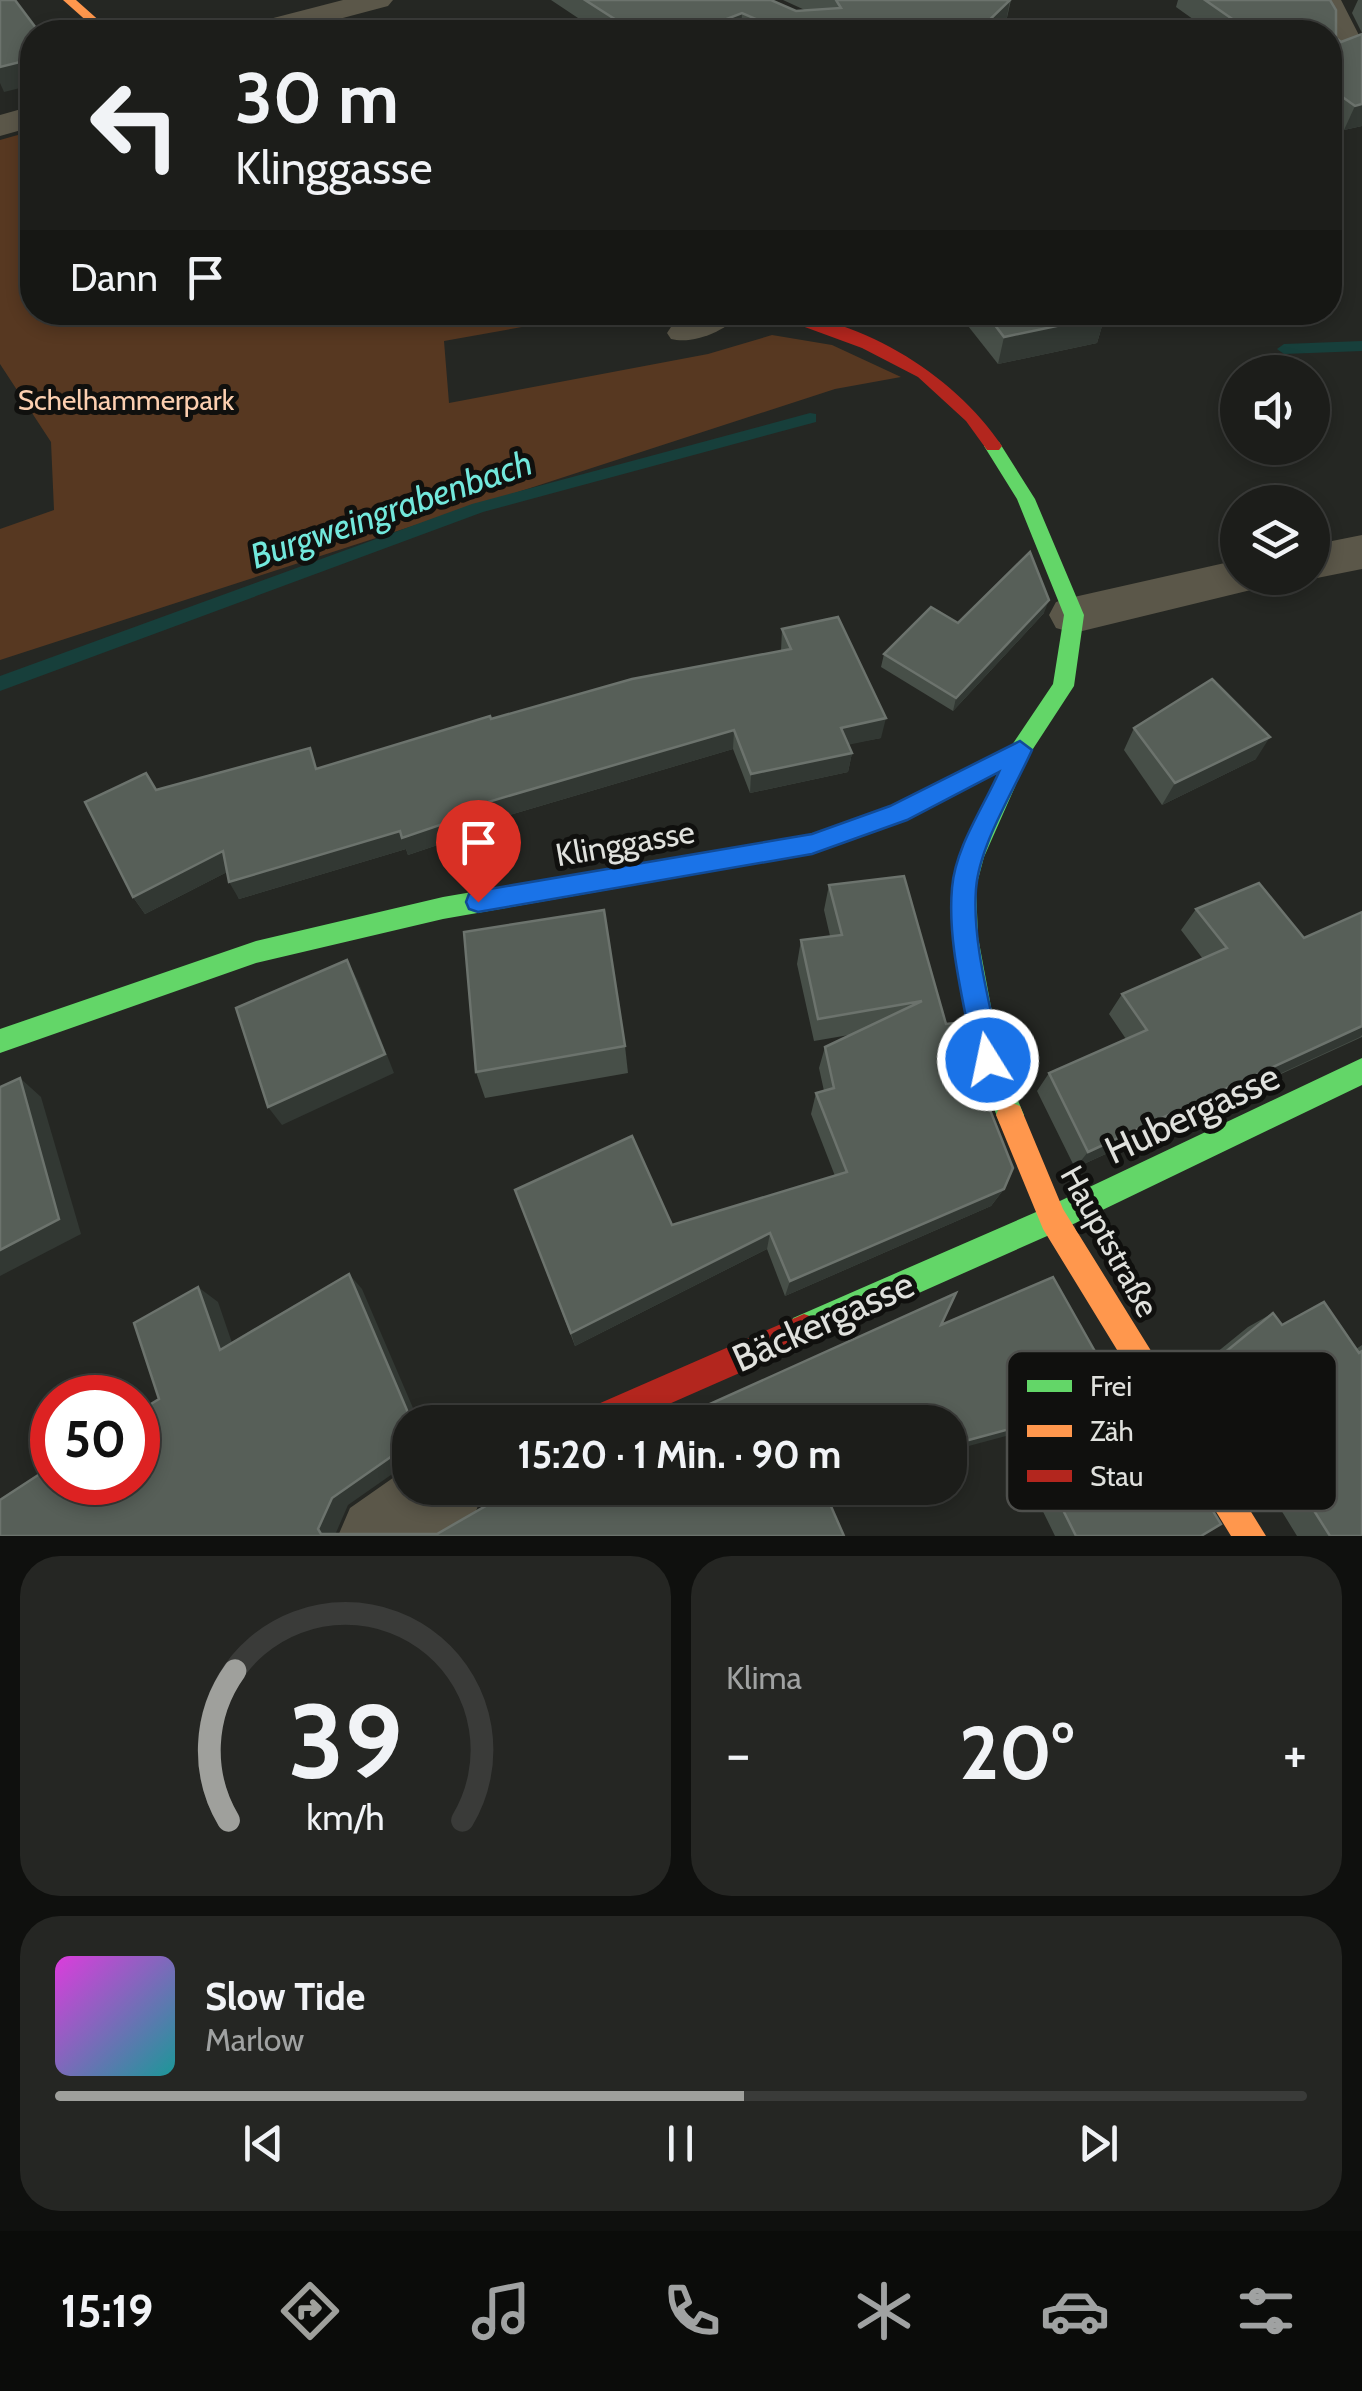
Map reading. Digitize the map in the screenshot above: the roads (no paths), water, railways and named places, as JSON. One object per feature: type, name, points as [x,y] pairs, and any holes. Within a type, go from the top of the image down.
[{"type":"main road","points":[[69,0],[92,20]]},
{"type":"main road","points":[[814,325],[852,337],[920,368],[982,428],[1026,499],[1074,615]]},
{"type":"main road","name":"Hauptstraße","points":[[1074,615],[1063,686],[1020,750],[972,857],[964,887],[966,936],[988,1060],[1053,1219],[1135,1351]]},
{"type":"main road","name":"Klinggasse","points":[[0,1041],[256,952],[443,908],[812,844],[898,813],[1020,750]]},
{"type":"main road","name":"Hubergasse","points":[[1053,1219],[1362,1071]]},
{"type":"main road","name":"Bäckergasse","points":[[632,1405],[1053,1219]]},
{"type":"main road","name":"Hauptstraße","points":[[1234,1511],[1250,1536]]},
{"type":"street","points":[[303,20],[378,0]]},
{"type":"street","points":[[1330,558],[1362,552]]},
{"type":"street","points":[[1074,615],[1220,581]]},
{"type":"street","points":[[378,1536],[422,1505]]},
{"type":"lane","points":[[681,333],[706,325]]},
{"type":"waterway","name":"Burgweingrabenbach","points":[[1284,349],[1362,346]]},
{"type":"waterway","name":"Burgweingrabenbach","points":[[0,684],[478,508],[810,418]]},
{"type":"park label","name":"Schelhammerpark","points":[[126,400]]}]
